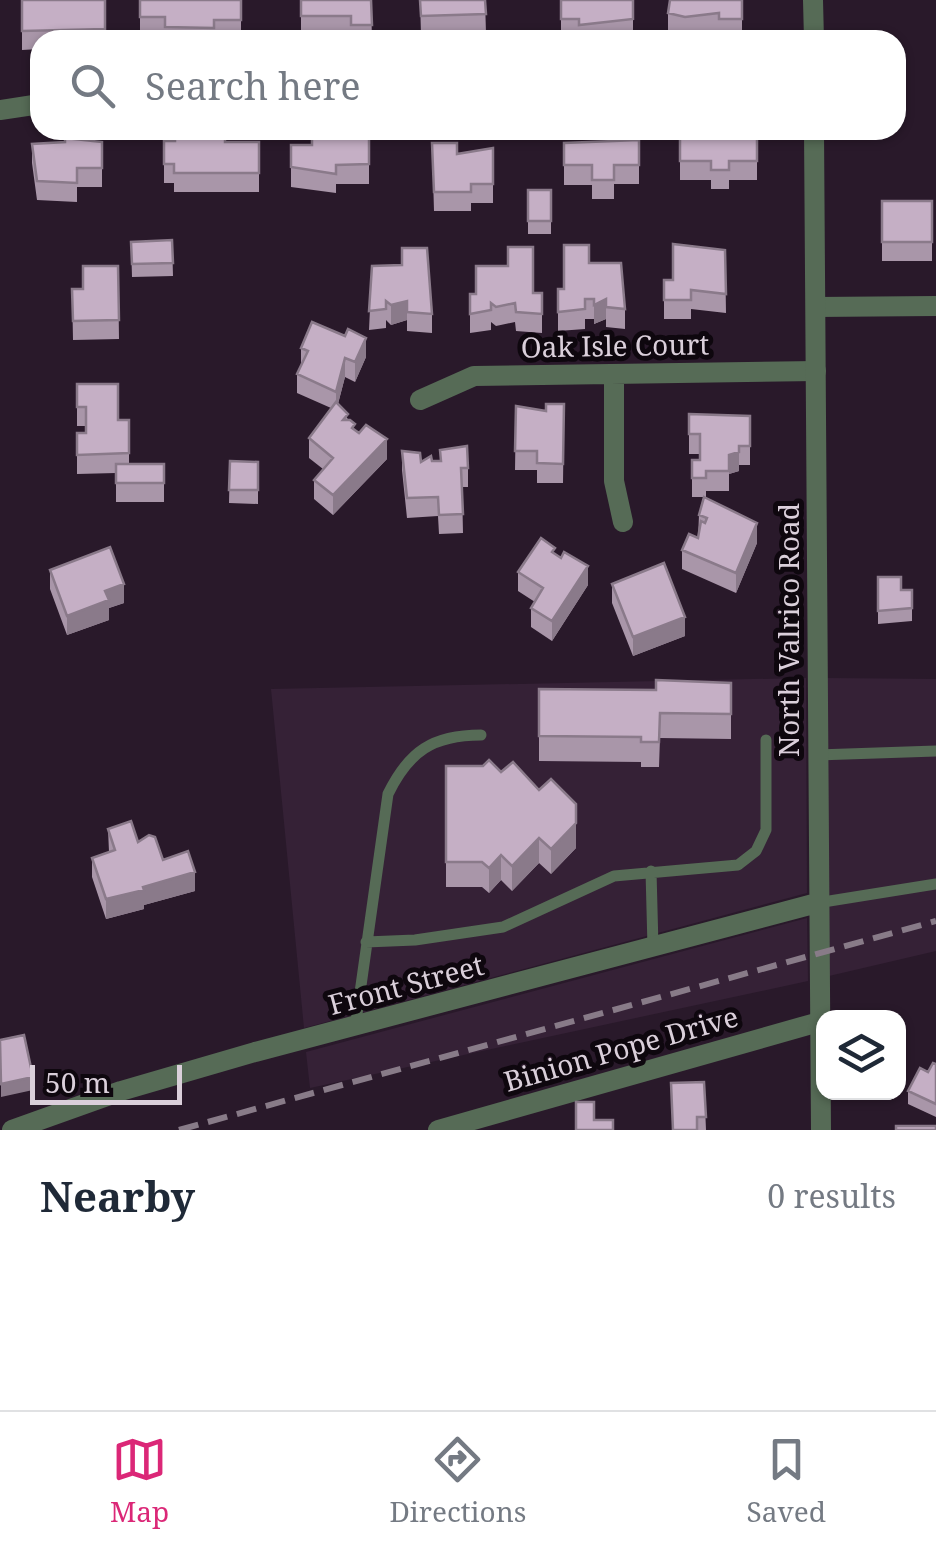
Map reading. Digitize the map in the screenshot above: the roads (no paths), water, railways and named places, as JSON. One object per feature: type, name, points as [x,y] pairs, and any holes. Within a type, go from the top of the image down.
[{"type":"street","points":[[814,0],[814,30]]},
{"type":"street","points":[[0,110],[30,106]]},
{"type":"street","name":"North Valrico Road","points":[[814,140],[819,1010]]},
{"type":"street","points":[[816,308],[936,306]]},
{"type":"street","name":"Oak Isle Court","points":[[420,400],[474,376],[816,371]]},
{"type":"street","points":[[614,374],[614,481],[622,522]]},
{"type":"street","name":"Front Street","points":[[12,1130],[122,1091],[817,903]]},
{"type":"street","name":"Binion Pope Drive","points":[[438,1130],[816,1023]]},
{"type":"street","name":"North Valrico Road","points":[[820,1100],[820,1130]]},
{"type":"lane","points":[[355,1028],[380,823],[400,770],[434,741],[481,735]]},
{"type":"lane","points":[[366,942],[503,928],[614,876],[713,870],[738,864],[756,852],[766,830],[766,740]]},
{"type":"lane","points":[[817,755],[936,751]]},
{"type":"lane","points":[[651,871],[654,947]]},
{"type":"lane","points":[[817,903],[936,884]]},
{"type":"railway","points":[[179,1130],[936,921]]}]
